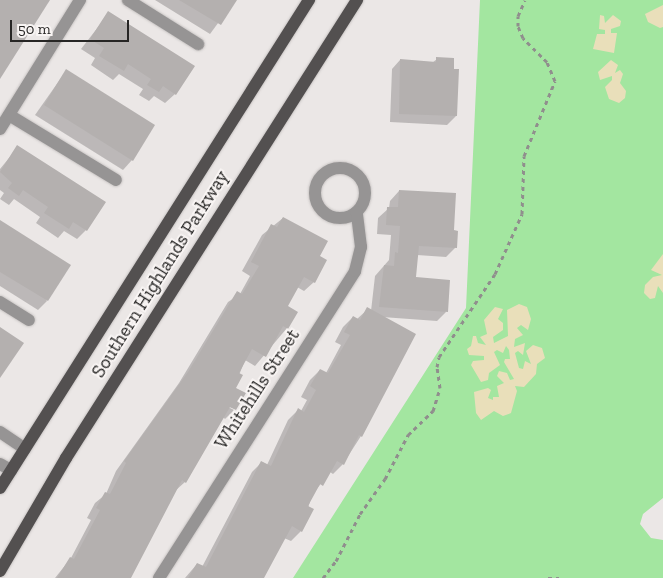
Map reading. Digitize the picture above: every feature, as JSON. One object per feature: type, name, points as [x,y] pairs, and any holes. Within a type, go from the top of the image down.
[{"type":"main road","name":"Southern Highlands Parkway","points":[[0,488],[6,467],[25,448],[309,0]]},
{"type":"main road","name":"Southern Highlands Parkway","points":[[0,571],[66,458],[357,0]]},
{"type":"street","points":[[0,129],[80,0]]},
{"type":"street","points":[[128,0],[198,44]]},
{"type":"street","points":[[9,115],[116,180]]},
{"type":"street","name":"Whitehills Street","points":[[159,578],[355,271],[362,247],[357,212],[362,206],[365,190],[358,175],[342,168],[327,172],[320,177],[314,192],[319,208],[333,218],[341,218],[357,212]]},
{"type":"street","points":[[0,302],[29,320]]},
{"type":"street","points":[[0,432],[25,448]]},
{"type":"path","points":[[323,578],[336,561],[360,514],[385,479],[408,435],[433,411],[440,388],[437,368],[439,357],[494,274],[522,214],[524,156],[555,82],[548,62],[523,38],[518,26],[518,16],[525,0]]},
{"type":"path","points":[[548,578],[559,578]]},
{"type":"green space","points":[[480,0],[663,0],[663,498],[643,514],[640,524],[651,538],[663,540],[663,578],[293,578],[466,308]]},
{"type":"sand","points":[[663,5],[663,27],[660,28],[648,22],[645,14]]},
{"type":"sand","points":[[600,15],[604,16],[605,23],[613,15],[621,21],[620,26],[611,29],[611,33],[617,33],[614,53],[593,49],[597,34],[605,34],[605,30],[599,29]]},
{"type":"sand","points":[[611,60],[618,65],[615,73],[620,70],[623,74],[620,83],[626,91],[625,98],[619,103],[609,99],[605,87],[612,80],[612,76],[600,80],[598,72]]},
{"type":"sand","points":[[663,254],[663,293],[658,286],[655,298],[650,299],[644,293],[645,285],[653,277],[662,275],[651,270]]},
{"type":"sand","points":[[519,304],[527,307],[531,319],[528,330],[521,325],[517,328],[523,335],[515,339],[514,347],[525,343],[523,355],[518,351],[515,353],[519,368],[523,369],[525,361],[531,364],[526,351],[533,345],[542,348],[545,358],[537,364],[536,374],[524,387],[515,386],[517,391],[511,413],[503,416],[494,411],[481,420],[476,413],[474,392],[488,388],[491,390],[488,398],[493,400],[493,397],[499,397],[497,386],[504,383],[497,376],[499,371],[507,373],[510,380],[514,379],[504,362],[505,359],[510,359],[509,350],[506,346],[503,353],[497,350],[494,352],[500,365],[489,373],[488,380],[481,382],[471,365],[473,361],[484,360],[484,356],[469,355],[467,349],[471,346],[473,336],[476,336],[478,343],[486,345],[480,337],[487,334],[484,320],[495,307],[503,309],[498,319],[503,323],[503,330],[493,337],[494,343],[508,336],[507,310]]},
{"type":"building","points":[[0,0],[50,0],[0,79]]},
{"type":"building","points":[[179,0],[237,0],[221,25]]},
{"type":"building","points":[[108,11],[195,66],[176,95],[163,86],[159,92],[147,85],[151,79],[128,64],[124,71],[99,56],[104,48],[90,39]]},
{"type":"building","points":[[436,57],[454,58],[454,69],[459,69],[457,116],[399,114],[400,59],[436,62]]},
{"type":"building","points":[[66,69],[155,125],[133,161],[44,105]]},
{"type":"building","points":[[17,145],[106,202],[87,231],[73,222],[69,229],[44,213],[48,207],[23,190],[19,196],[8,188],[12,183],[0,172]]},
{"type":"building","points":[[399,190],[456,193],[454,230],[458,231],[457,248],[419,246],[416,277],[450,280],[448,312],[379,307],[384,265],[394,266],[395,252],[398,253],[400,226],[386,225],[387,207],[398,207]]},
{"type":"building","points":[[283,217],[328,241],[320,256],[327,260],[315,283],[304,277],[288,306],[298,312],[288,329],[283,326],[266,357],[252,349],[239,373],[243,375],[236,388],[246,393],[236,410],[230,407],[186,483],[182,480],[131,578],[57,578],[70,557],[74,559],[100,510],[96,508],[105,492],[110,494],[126,463],[124,461],[188,372],[237,291],[242,294],[259,266],[251,262],[271,224],[277,227]]},
{"type":"building","points":[[0,220],[71,265],[48,301],[0,272]]},
{"type":"building","points":[[367,307],[416,334],[362,437],[359,435],[344,465],[337,461],[323,486],[320,484],[308,506],[314,509],[302,532],[292,526],[264,578],[188,578],[197,563],[206,567],[261,461],[271,466],[298,408],[304,412],[316,390],[310,386],[320,369],[328,373],[350,335],[344,332],[353,316],[360,320]]},
{"type":"building","points":[[0,327],[24,343],[0,378]]}]
